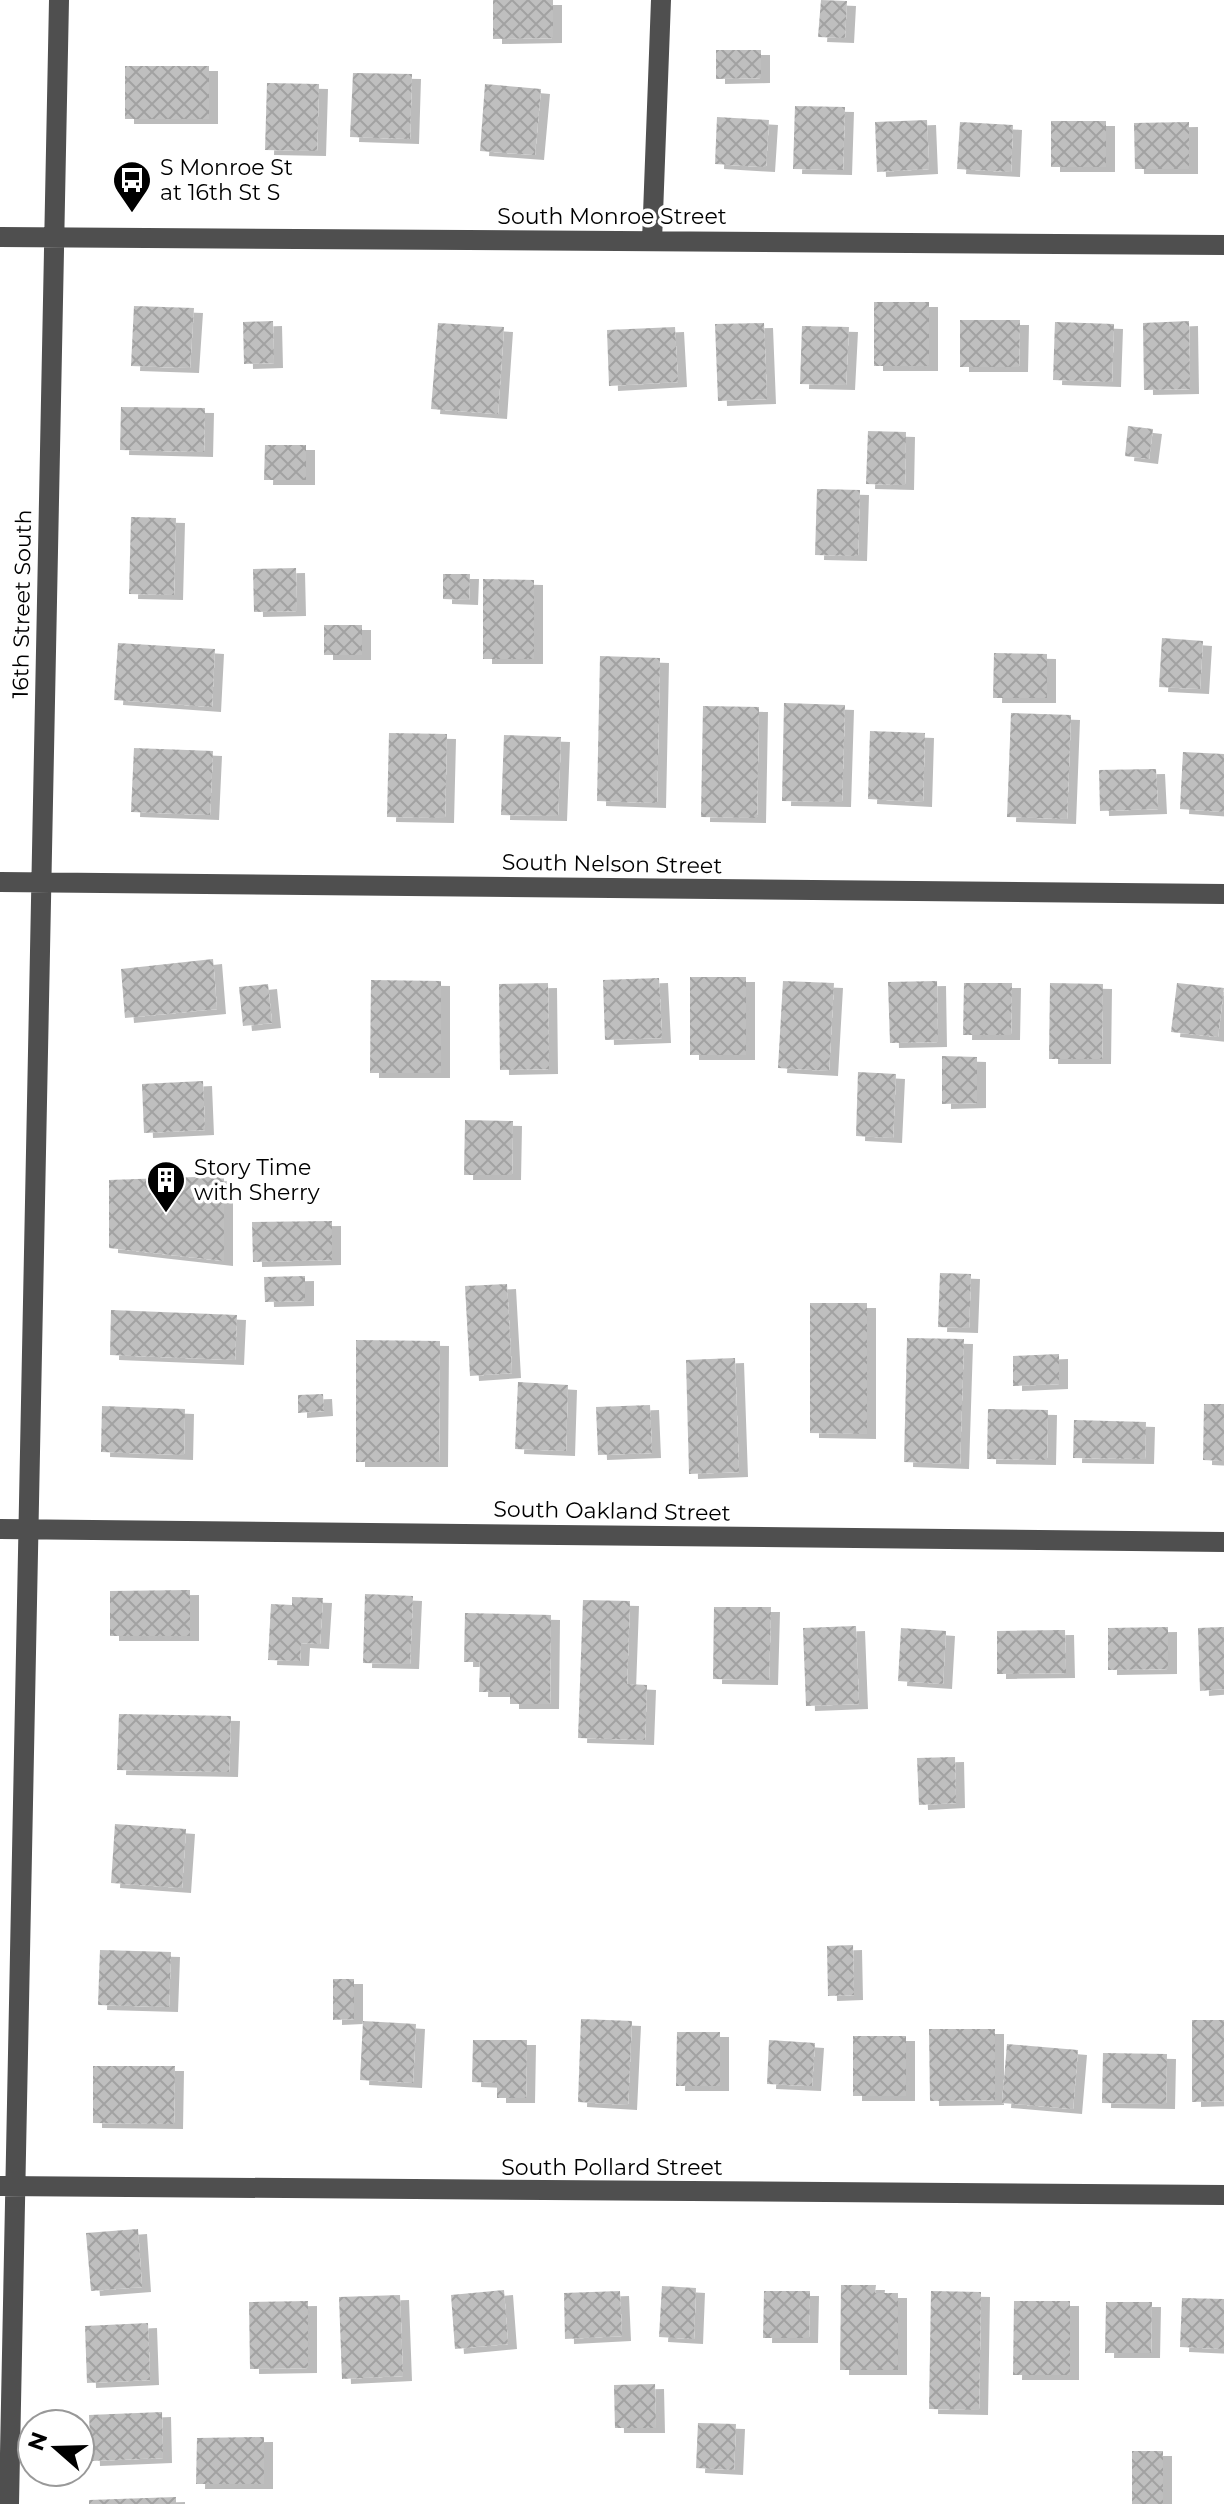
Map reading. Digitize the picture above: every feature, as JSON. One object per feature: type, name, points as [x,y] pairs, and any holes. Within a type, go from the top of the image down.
[{"type":"street","name":"16th Street South","points":[[9,2504],[7,2186],[28,1529],[59,0]]},
{"type":"street","points":[[652,241],[661,0]]},
{"type":"street","name":"South Monroe Street","points":[[0,237],[1224,245]]},
{"type":"street","name":"South Nelson Street","points":[[0,882],[1224,894]]},
{"type":"street","name":"South Oakland Street","points":[[0,1529],[1224,1542]]},
{"type":"street","name":"South Pollard Street","points":[[7,2186],[1224,2195]]},
{"type":"building","points":[[493,0],[553,0],[553,38],[493,39]]},
{"type":"building","points":[[821,0],[847,1],[845,38],[818,37]]},
{"type":"building","points":[[716,50],[761,50],[761,78],[716,79]]},
{"type":"building","points":[[125,66],[209,66],[209,119],[125,119]]},
{"type":"building","points":[[353,73],[412,74],[410,139],[350,137]]},
{"type":"building","points":[[267,83],[319,84],[317,151],[265,150]]},
{"type":"building","points":[[485,84],[541,89],[535,155],[480,151]]},
{"type":"building","points":[[795,106],[845,107],[843,170],[793,169]]},
{"type":"building","points":[[717,117],[769,120],[766,167],[715,164]]},
{"type":"building","points":[[927,120],[929,169],[877,172],[875,122]]},
{"type":"building","points":[[1051,121],[1106,121],[1106,167],[1051,167]]},
{"type":"building","points":[[960,122],[1013,125],[1011,172],[957,169]]},
{"type":"building","points":[[1189,122],[1189,169],[1135,169],[1134,123]]},
{"type":"building","points":[[874,302],[929,302],[929,366],[874,366]]},
{"type":"building","points":[[134,306],[194,308],[190,368],[131,366]]},
{"type":"building","points":[[960,320],[1020,320],[1019,367],[960,367]]},
{"type":"building","points":[[273,321],[274,363],[244,364],[243,322]]},
{"type":"building","points":[[1189,321],[1190,389],[1144,390],[1143,323]]},
{"type":"building","points":[[1055,322],[1114,324],[1112,382],[1053,380]]},
{"type":"building","points":[[438,323],[504,327],[498,414],[431,409]]},
{"type":"building","points":[[764,323],[767,399],[718,401],[715,324]]},
{"type":"building","points":[[802,326],[849,327],[846,385],[800,384]]},
{"type":"building","points":[[675,327],[678,382],[609,386],[607,330]]},
{"type":"building","points":[[121,407],[205,408],[204,452],[120,450]]},
{"type":"building","points":[[1128,426],[1153,429],[1149,459],[1125,456]]},
{"type":"building","points":[[868,431],[906,432],[905,485],[866,484]]},
{"type":"building","points":[[265,445],[306,445],[306,480],[264,480]]},
{"type":"building","points":[[817,489],[860,490],[858,556],[815,555]]},
{"type":"building","points":[[131,517],[176,518],[174,595],[129,594]]},
{"type":"building","points":[[296,568],[297,611],[254,612],[253,569]]},
{"type":"building","points":[[443,574],[470,574],[469,600],[443,599]]},
{"type":"building","points":[[483,579],[534,580],[534,659],[483,659]]},
{"type":"building","points":[[324,625],[362,625],[362,655],[324,655]]},
{"type":"building","points":[[1162,638],[1203,641],[1200,689],[1159,687]]},
{"type":"building","points":[[118,643],[215,649],[212,707],[114,700]]},
{"type":"building","points":[[994,653],[1047,654],[1047,698],[993,698]]},
{"type":"building","points":[[600,656],[660,658],[657,803],[597,801]]},
{"type":"building","points":[[784,703],[845,705],[842,802],[782,801]]},
{"type":"building","points":[[703,706],[759,707],[757,818],[701,817]]},
{"type":"building","points":[[1011,713],[1071,715],[1067,819],[1007,817]]},
{"type":"building","points":[[870,731],[925,733],[923,802],[868,799]]},
{"type":"building","points":[[389,733],[447,734],[445,818],[387,817]]},
{"type":"building","points":[[504,735],[561,737],[558,816],[501,815]]},
{"type":"building","points":[[134,748],[213,751],[210,815],[131,812]]},
{"type":"building","points":[[1183,752],[1224,754],[1224,812],[1180,809]]},
{"type":"building","points":[[1156,769],[1158,809],[1100,811],[1099,770]]},
{"type":"building","points":[[213,959],[217,1009],[125,1018],[121,969]]},
{"type":"building","points":[[690,977],[746,977],[746,1055],[690,1055]]},
{"type":"building","points":[[659,978],[662,1038],[605,1040],[603,980]]},
{"type":"building","points":[[371,980],[441,981],[441,1073],[370,1073]]},
{"type":"building","points":[[783,981],[834,983],[829,1071],[778,1068]]},
{"type":"building","points":[[937,981],[938,1042],[890,1043],[888,982]]},
{"type":"building","points":[[548,983],[549,1069],[500,1070],[499,984]]},
{"type":"building","points":[[964,983],[1012,983],[1011,1035],[963,1035]]},
{"type":"building","points":[[1050,983],[1103,984],[1102,1059],[1049,1059]]},
{"type":"building","points":[[1177,983],[1224,988],[1218,1037],[1171,1032]]},
{"type":"building","points":[[268,984],[272,1023],[243,1026],[239,987]]},
{"type":"building","points":[[942,1056],[977,1057],[977,1103],[942,1104]]},
{"type":"building","points":[[858,1072],[896,1074],[893,1138],[856,1136]]},
{"type":"building","points":[[203,1081],[205,1130],[144,1133],[142,1084]]},
{"type":"building","points":[[465,1120],[513,1121],[512,1175],[464,1175]]},
{"type":"building","name":"Story Time with Sherry","points":[[224,1176],[224,1261],[109,1248],[109,1180]]},
{"type":"building","points":[[332,1221],[332,1260],[253,1262],[252,1222]]},
{"type":"building","points":[[940,1273],[971,1274],[969,1328],[938,1327]]},
{"type":"building","points":[[305,1276],[305,1301],[265,1302],[264,1277]]},
{"type":"building","points":[[507,1284],[512,1373],[470,1376],[465,1286]]},
{"type":"building","points":[[810,1303],[867,1303],[867,1434],[810,1433]]},
{"type":"building","points":[[111,1310],[237,1315],[235,1360],[110,1355]]},
{"type":"building","points":[[907,1338],[964,1339],[960,1464],[904,1462]]},
{"type":"building","points":[[356,1340],[440,1341],[439,1462],[356,1462]]},
{"type":"building","points":[[1059,1354],[1059,1384],[1013,1386],[1013,1356]]},
{"type":"building","points":[[735,1358],[739,1472],[689,1474],[686,1360]]},
{"type":"building","points":[[518,1382],[568,1385],[566,1451],[515,1449]]},
{"type":"building","points":[[323,1394],[324,1411],[298,1413],[298,1395]]},
{"type":"building","points":[[1204,1404],[1224,1404],[1224,1461],[1203,1460]]},
{"type":"building","points":[[650,1405],[652,1453],[598,1455],[596,1407]]},
{"type":"building","points":[[102,1406],[185,1409],[184,1455],[101,1452]]},
{"type":"building","points":[[988,1409],[1048,1410],[1047,1460],[987,1459]]},
{"type":"building","points":[[1074,1420],[1146,1422],[1145,1459],[1073,1458]]},
{"type":"building","points":[[190,1590],[190,1636],[110,1636],[110,1591]]},
{"type":"building","points":[[365,1594],[413,1596],[410,1664],[363,1663]]},
{"type":"building","points":[[292,1597],[323,1598],[320,1644],[301,1643],[300,1661],[268,1660],[271,1604],[292,1605]]},
{"type":"building","points":[[583,1600],[630,1601],[627,1684],[647,1685],[645,1740],[578,1738]]},
{"type":"building","points":[[714,1607],[771,1607],[769,1680],[713,1679]]},
{"type":"building","points":[[465,1613],[551,1615],[550,1704],[510,1704],[510,1692],[479,1692],[480,1662],[464,1662]]},
{"type":"building","points":[[856,1626],[859,1704],[806,1706],[803,1628]]},
{"type":"building","points":[[1168,1627],[1168,1669],[1108,1670],[1108,1628]]},
{"type":"building","points":[[1224,1627],[1224,1689],[1200,1691],[1198,1628]]},
{"type":"building","points":[[901,1628],[946,1631],[943,1684],[898,1681]]},
{"type":"building","points":[[1065,1630],[1066,1673],[997,1674],[997,1631]]},
{"type":"building","points":[[119,1714],[231,1716],[229,1772],[117,1770]]},
{"type":"building","points":[[955,1757],[956,1803],[919,1805],[917,1758]]},
{"type":"building","points":[[115,1824],[186,1829],[182,1888],[111,1883]]},
{"type":"building","points":[[853,1945],[854,1995],[828,1996],[827,1946]]},
{"type":"building","points":[[100,1950],[171,1952],[169,2007],[98,2005]]},
{"type":"building","points":[[333,1979],[354,1979],[354,2019],[333,2020]]},
{"type":"building","points":[[581,2019],[632,2021],[628,2105],[578,2102]]},
{"type":"building","points":[[1192,2020],[1224,2020],[1224,2101],[1192,2102]]},
{"type":"building","points":[[363,2021],[416,2024],[413,2083],[360,2080]]},
{"type":"building","points":[[929,2029],[995,2029],[995,2100],[930,2101]]},
{"type":"building","points":[[677,2032],[720,2032],[720,2086],[676,2086]]},
{"type":"building","points":[[853,2036],[906,2036],[906,2096],[853,2096]]},
{"type":"building","points":[[473,2040],[527,2040],[526,2098],[497,2098],[497,2083],[472,2082]]},
{"type":"building","points":[[769,2040],[815,2043],[812,2086],[767,2084]]},
{"type":"building","points":[[1007,2044],[1078,2050],[1073,2109],[1002,2103]]},
{"type":"building","points":[[1103,2053],[1167,2054],[1166,2104],[1102,2103]]},
{"type":"building","points":[[93,2066],[175,2066],[174,2124],[93,2123]]},
{"type":"building","points":[[138,2229],[142,2287],[91,2291],[86,2233]]},
{"type":"building","points":[[841,2285],[876,2285],[875,2293],[898,2293],[898,2370],[840,2370]]},
{"type":"building","points":[[662,2286],[696,2288],[694,2339],[659,2337]]},
{"type":"building","points":[[504,2290],[508,2344],[455,2349],[451,2295]]},
{"type":"building","points":[[620,2291],[622,2336],[565,2339],[564,2293]]},
{"type":"building","points":[[764,2291],[810,2291],[809,2338],[763,2338]]},
{"type":"building","points":[[931,2291],[981,2292],[979,2410],[929,2409]]},
{"type":"building","points":[[400,2295],[403,2376],[342,2379],[339,2297]]},
{"type":"building","points":[[1182,2298],[1224,2299],[1224,2349],[1180,2347]]},
{"type":"building","points":[[308,2301],[308,2368],[250,2369],[249,2302]]},
{"type":"building","points":[[1014,2301],[1070,2301],[1070,2375],[1013,2375]]},
{"type":"building","points":[[1106,2302],[1152,2302],[1151,2353],[1105,2353]]},
{"type":"building","points":[[148,2323],[150,2380],[87,2383],[85,2326]]},
{"type":"building","points":[[655,2384],[656,2428],[615,2428],[614,2385]]},
{"type":"building","points":[[162,2412],[163,2458],[96,2461],[96,2415]]},
{"type":"building","points":[[698,2423],[736,2424],[734,2470],[696,2468]]},
{"type":"building","points":[[264,2437],[264,2484],[196,2484],[197,2438]]},
{"type":"building","points":[[1132,2451],[1163,2451],[1163,2504],[1132,2504]]},
{"type":"building","points":[[176,2497],[176,2504],[89,2504],[89,2500]]},
{"type":"place","name":"S Monroe St at 16th St S","points":[[132,214]]},
{"type":"place","name":"Story Time with Sherry","points":[[166,1214]]}]
